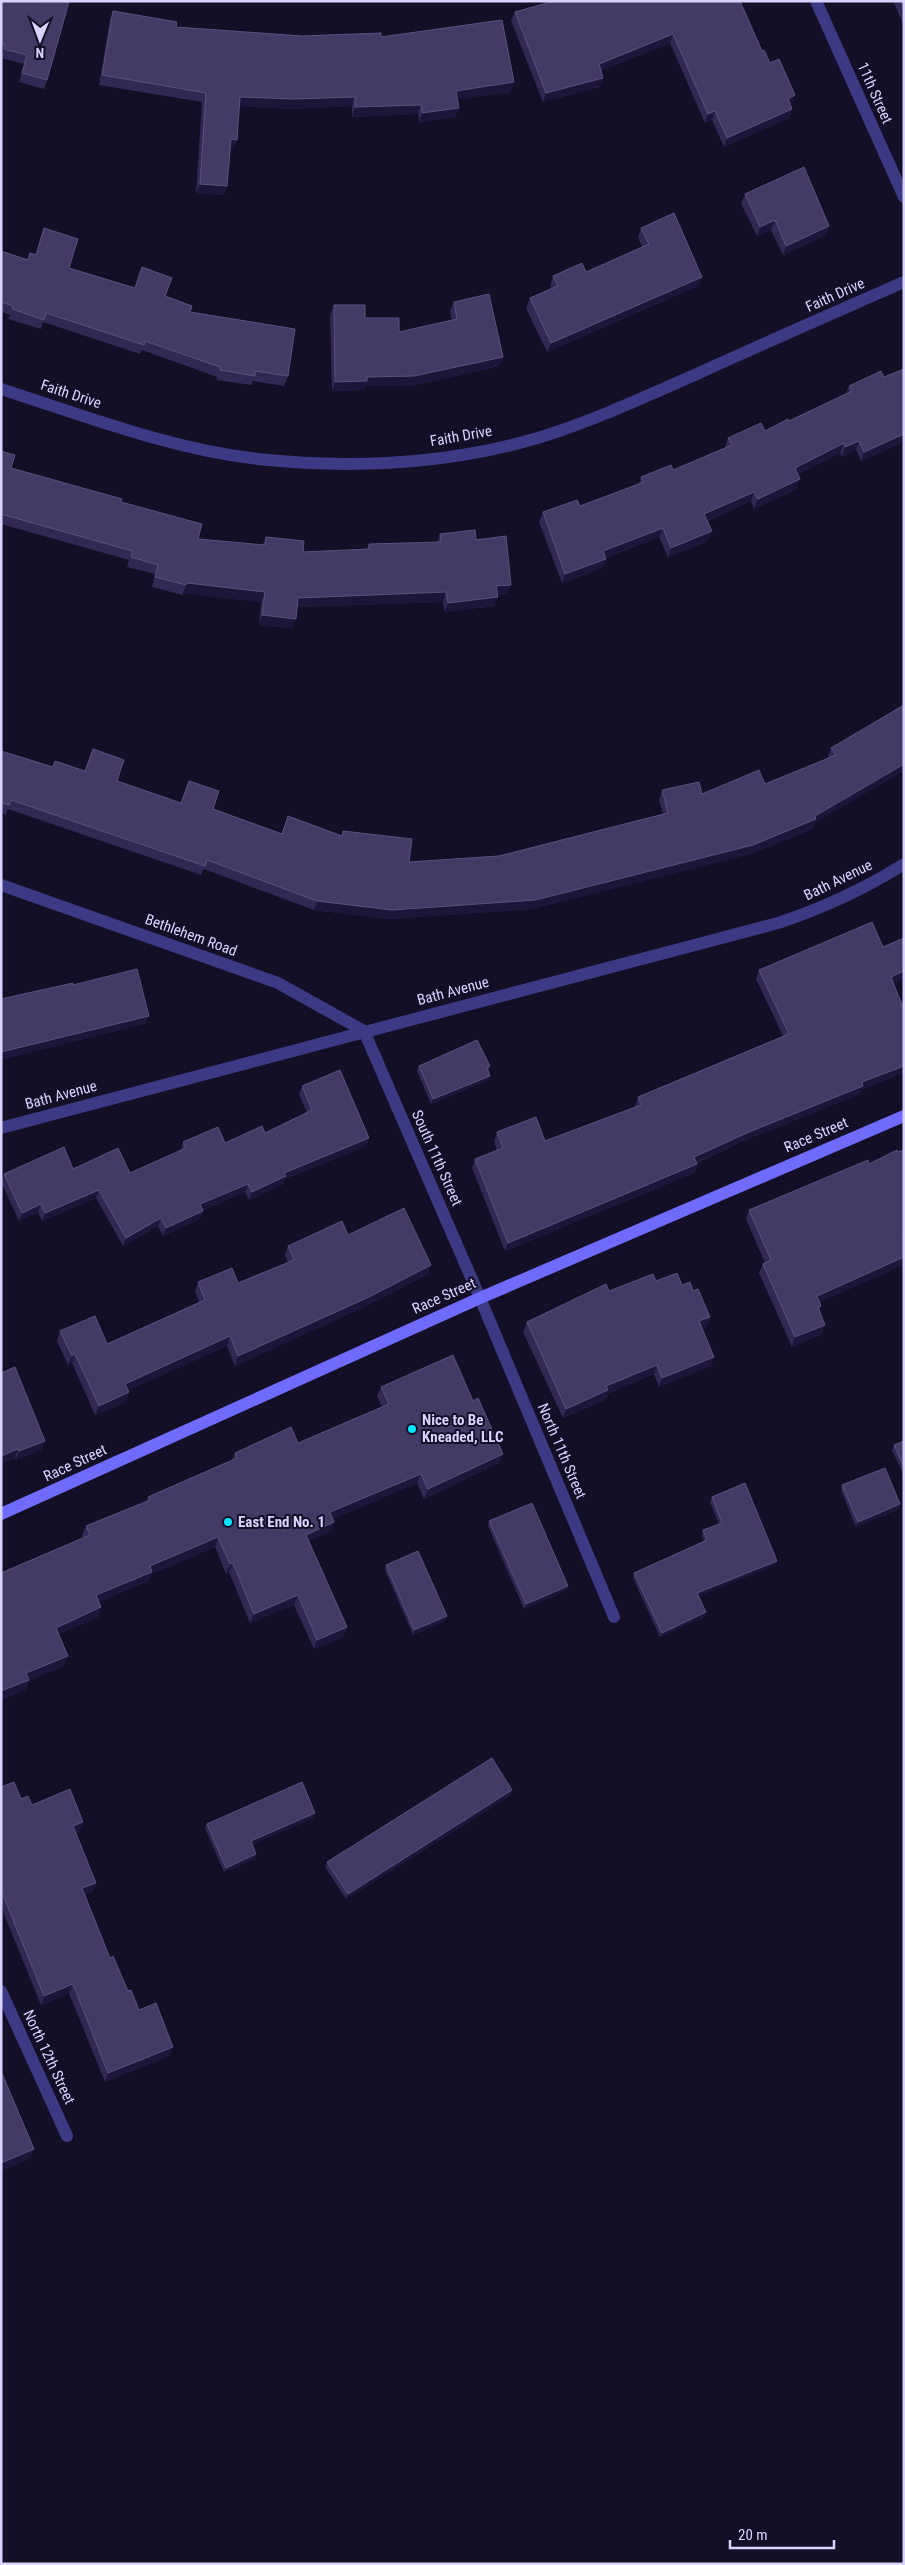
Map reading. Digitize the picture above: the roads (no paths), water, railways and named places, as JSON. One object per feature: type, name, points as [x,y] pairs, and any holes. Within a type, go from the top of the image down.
[{"type":"main road","name":"Race Street","points":[[1,1514],[480,1298],[904,1116]]},
{"type":"street","name":"11th Street","points":[[816,1],[904,197]]},
{"type":"street","name":"Faith Drive","points":[[1,389],[184,446],[256,459],[312,463],[401,462],[470,453],[540,437],[606,414],[904,282]]},
{"type":"street","name":"Bath Avenue","points":[[1,1128],[778,923],[817,910],[858,892],[904,864]]},
{"type":"street","name":"Bethlehem Road","points":[[1,884],[278,983],[364,1031]]},
{"type":"street","name":"South 11th Street","points":[[364,1031],[480,1298]]},
{"type":"street","name":"North 11th Street","points":[[480,1298],[614,1616]]},
{"type":"street","name":"North 12th Street","points":[[1,1991],[67,2136]]},
{"type":"place","name":"Nice to Be Kneaded, LLC","points":[[412,1429]]},
{"type":"place","name":"East End No. 1","points":[[228,1522]]}]
